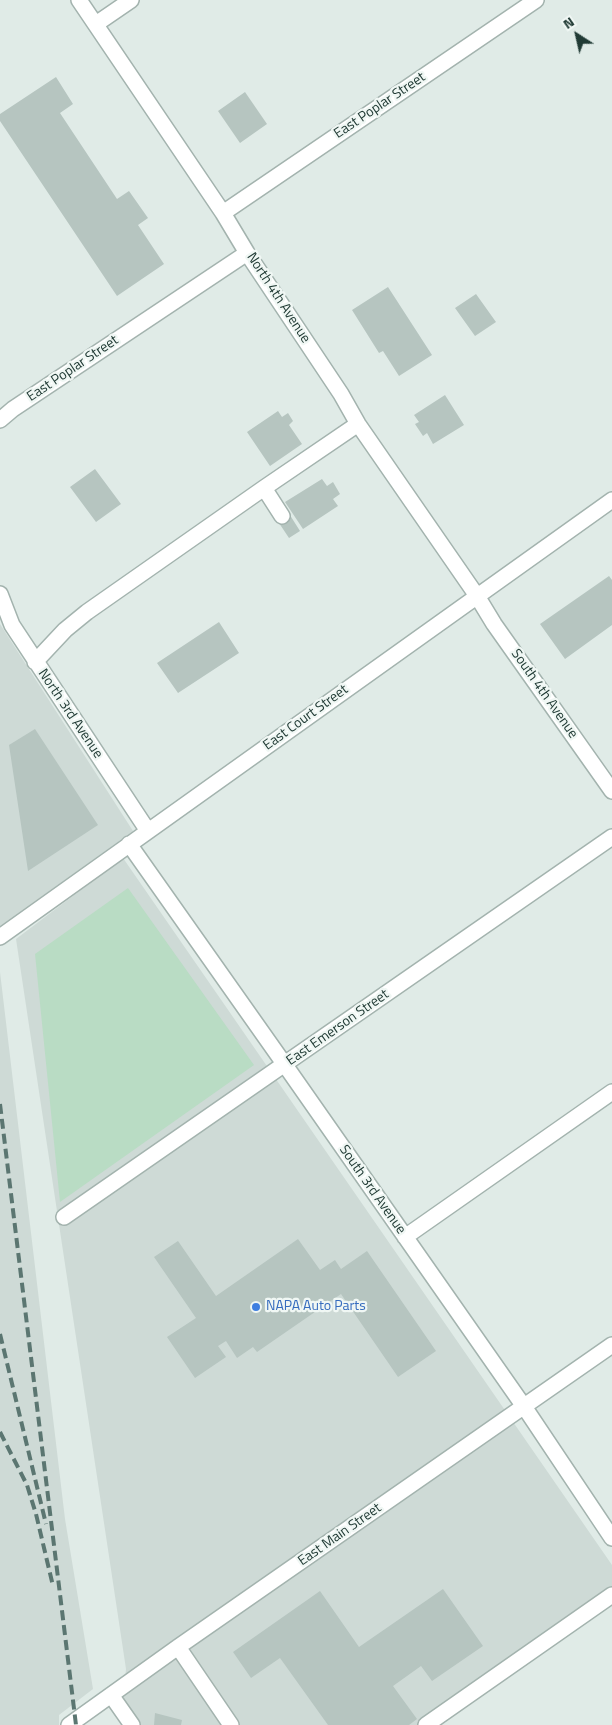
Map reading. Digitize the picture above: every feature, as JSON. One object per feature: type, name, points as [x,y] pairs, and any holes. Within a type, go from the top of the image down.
[{"type":"street","name":"North 4th Avenue","points":[[79,0],[223,213],[341,394],[358,424],[477,596]]},
{"type":"street","points":[[96,24],[131,0]]},
{"type":"street","name":"East Poplar Street","points":[[223,213],[536,0]]},
{"type":"street","name":"East Poplar Street","points":[[0,420],[13,409],[248,253]]},
{"type":"street","points":[[35,662],[65,630],[87,612],[358,424]]},
{"type":"street","points":[[264,488],[282,516]]},
{"type":"street","name":"East Court Street","points":[[0,937],[612,500]]},
{"type":"street","name":"North 3rd Avenue","points":[[0,594],[12,625],[35,662],[148,830]]},
{"type":"street","name":"South 4th Avenue","points":[[477,596],[494,624],[612,791]]},
{"type":"street","name":"East Emerson Street","points":[[64,1217],[612,837]]},
{"type":"street","name":"South 3rd Avenue","points":[[129,844],[405,1237],[612,1538]]},
{"type":"street","points":[[405,1237],[612,1092]]},
{"type":"street","name":"East Main Street","points":[[69,1725],[178,1646],[612,1346]]},
{"type":"street","points":[[426,1725],[612,1595]]},
{"type":"street","points":[[178,1646],[232,1725]]},
{"type":"street","points":[[111,1696],[132,1725]]},
{"type":"shaded area","points":[[0,624],[133,831],[0,927]]},
{"type":"shaded area","points":[[123,858],[612,1565],[612,1589],[420,1725],[121,1725],[126,1669],[16,939]]},
{"type":"shaded area","points":[[0,972],[65,1519],[93,1689],[59,1715],[59,1725],[0,1725]]},
{"type":"green space","points":[[128,888],[254,1065],[60,1202],[35,954]]},
{"type":"building","points":[[56,77],[73,104],[60,113],[117,199],[129,191],[148,218],[138,225],[164,264],[117,296],[0,121],[0,114]]},
{"type":"building","points":[[245,92],[267,124],[240,143],[218,111]]},
{"type":"building","points":[[388,287],[432,355],[399,376],[383,351],[379,353],[352,310]]},
{"type":"building","points":[[476,294],[496,322],[475,336],[455,308]]},
{"type":"building","points":[[445,395],[464,425],[433,444],[427,433],[423,436],[415,424],[419,422],[414,415]]},
{"type":"building","points":[[278,411],[282,417],[288,413],[293,421],[289,425],[302,444],[270,466],[247,432]]},
{"type":"building","points":[[95,469],[121,504],[96,522],[70,487]]},
{"type":"building","points":[[322,479],[327,486],[333,482],[340,494],[333,499],[338,506],[303,529],[285,502]]},
{"type":"building","points":[[288,512],[300,531],[289,538],[277,520]]},
{"type":"building","points":[[609,576],[612,580],[612,625],[565,659],[540,624]]},
{"type":"building","points":[[219,622],[239,653],[178,693],[157,663]]},
{"type":"building","points":[[35,729],[98,825],[28,871],[9,745]]},
{"type":"building","name":"NAPA Auto Parts","points":[[298,1239],[320,1270],[335,1260],[341,1269],[367,1251],[436,1351],[398,1377],[341,1294],[257,1352],[253,1347],[237,1358],[226,1341],[218,1346],[226,1357],[195,1378],[167,1337],[196,1318],[154,1257],[178,1241],[216,1296]]},
{"type":"building","points":[[443,1589],[483,1646],[432,1681],[421,1666],[393,1686],[417,1719],[409,1725],[328,1725],[280,1658],[251,1678],[233,1652],[320,1591],[359,1647]]},
{"type":"building","points":[[155,1713],[182,1720],[181,1725],[154,1725]]},
{"type":"railway","points":[[0,1104],[76,1725]]},
{"type":"railway","points":[[0,1334],[46,1524]]},
{"type":"railway","points":[[0,1432],[27,1485],[53,1586]]},
{"type":"place","name":"NAPA Auto Parts","points":[[256,1307]]}]
